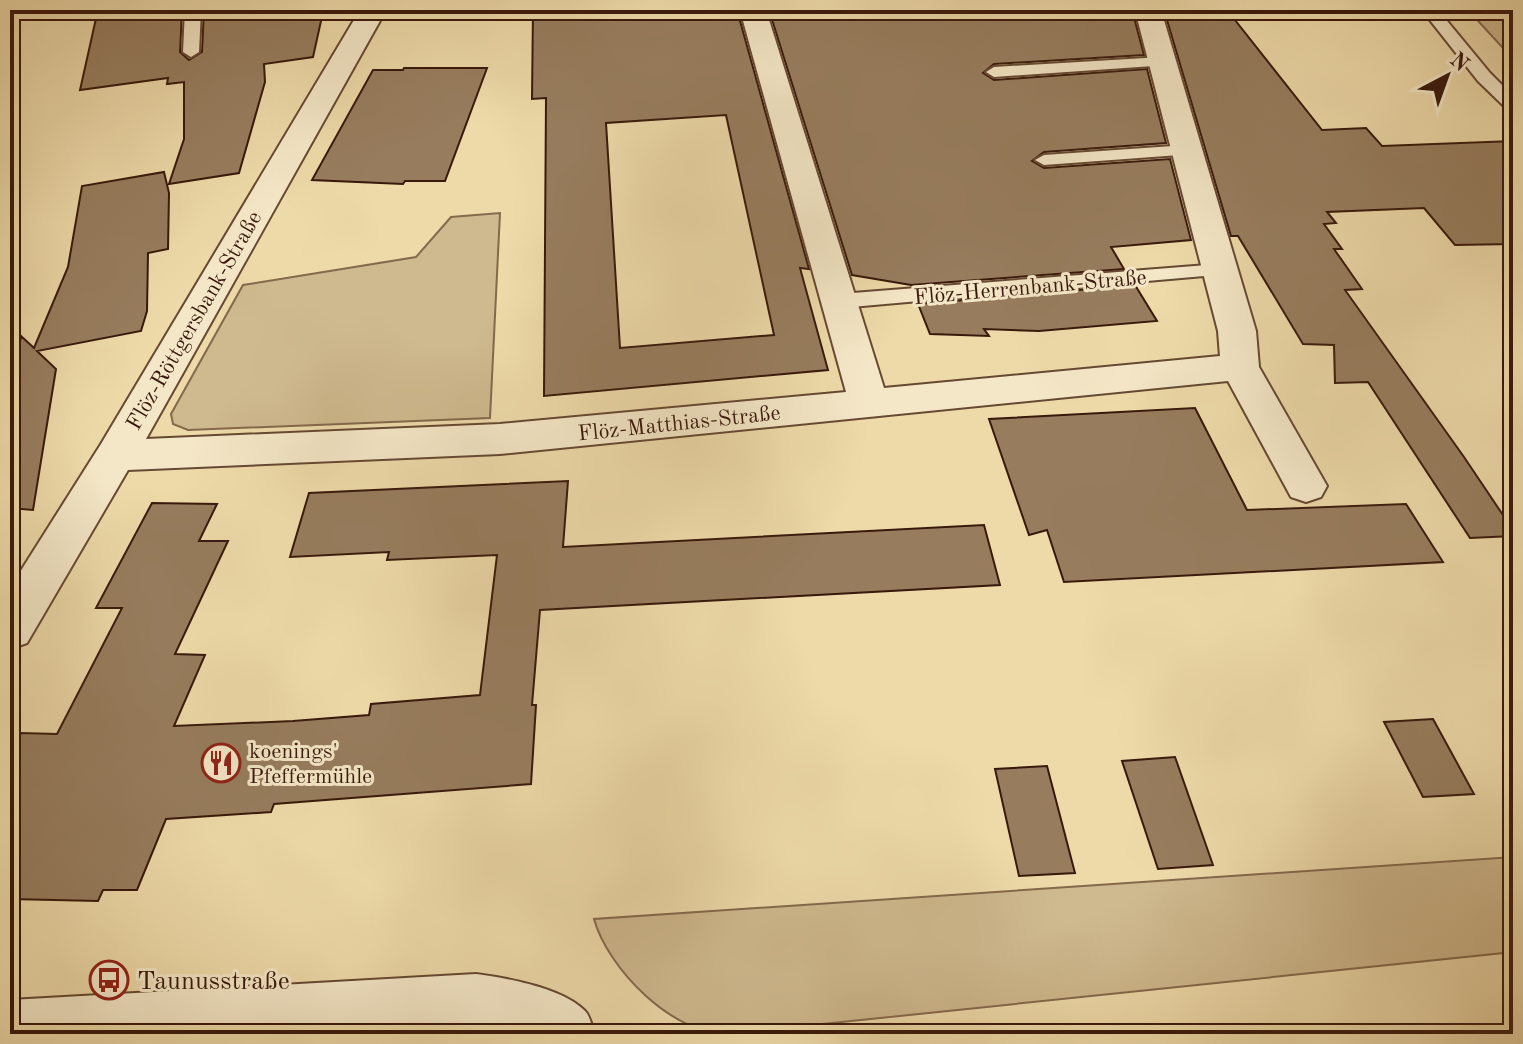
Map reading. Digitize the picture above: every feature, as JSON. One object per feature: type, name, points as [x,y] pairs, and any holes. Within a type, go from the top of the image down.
[{"type":"street","name":"Flöz-Röttgersbank-Straße","points":[[10,629],[116,455],[373,10]]},
{"type":"street","points":[[753,10],[869,402]]},
{"type":"street","points":[[1148,10],[1237,331],[1240,367],[1306,486]]},
{"type":"street","name":"Flöz-Matthias-Straße","points":[[116,455],[500,439],[1240,367]]},
{"type":"street","points":[[10,1031],[476,1005],[517,1011],[539,1018],[564,1034]]},
{"type":"lane","points":[[191,52],[193,10]]},
{"type":"lane","points":[[1430,10],[1484,77],[1513,105]]},
{"type":"lane","points":[[994,72],[1162,62]]},
{"type":"lane","points":[[1044,160],[1187,150]]},
{"type":"lane","name":"Flöz-Herrenbank-Straße","points":[[840,301],[1220,270]]},
{"type":"shaded area","points":[[1468,10],[1513,10],[1513,59]]},
{"type":"shaded area","points":[[500,213],[490,418],[188,430],[173,424],[171,414],[243,285],[416,257],[451,217]]},
{"type":"shaded area","points":[[1513,857],[1513,952],[727,1034],[706,1031],[685,1023],[645,995],[613,958],[594,919]]},
{"type":"building","points":[[127,10],[182,10],[180,52],[189,60],[202,52],[204,10],[282,10],[278,17],[323,12],[313,57],[264,64],[265,82],[239,173],[169,184],[184,139],[184,82],[167,84],[168,78],[80,90],[97,14]]},
{"type":"building","points":[[533,10],[737,10],[809,269],[800,268],[828,370],[544,396],[546,98],[532,99]],"holes":[[[726,115],[774,335],[620,348],[606,123]]]},
{"type":"building","points":[[769,10],[1132,10],[1144,55],[994,64],[983,73],[994,80],[1147,69],[1166,143],[1044,152],[1032,161],[1044,168],[1170,159],[1191,240],[1111,247],[1124,269],[911,285],[852,275]]},
{"type":"building","points":[[1164,10],[1227,10],[1322,130],[1366,128],[1382,146],[1513,141],[1513,244],[1455,245],[1424,208],[1327,212],[1336,223],[1324,224],[1342,249],[1334,249],[1362,289],[1345,290],[1464,457],[1513,530],[1513,536],[1470,538],[1368,382],[1335,383],[1334,345],[1303,344],[1238,236],[1231,236]]},
{"type":"building","points":[[487,68],[445,181],[405,181],[403,184],[312,180],[373,70]]},
{"type":"building","points":[[164,172],[169,193],[168,249],[148,253],[147,311],[141,331],[37,351],[56,369],[33,510],[10,508],[10,378],[14,377],[21,336],[34,348],[68,267],[82,186]]},
{"type":"building","points":[[1135,285],[1157,321],[1039,331],[984,329],[989,336],[930,334],[918,304]]},
{"type":"building","points":[[1195,408],[1247,510],[1406,504],[1443,562],[1064,582],[1047,530],[1029,535],[989,419]]},
{"type":"building","points":[[568,481],[563,547],[984,525],[1000,585],[540,610],[532,705],[536,705],[531,784],[274,804],[271,812],[166,819],[137,890],[103,890],[98,901],[10,899],[10,753],[21,733],[57,734],[122,608],[96,608],[152,503],[217,504],[199,541],[228,541],[175,654],[205,655],[174,726],[293,721],[369,715],[371,704],[480,695],[497,555],[387,560],[389,552],[290,557],[309,493]]},
{"type":"building","points":[[1433,719],[1474,794],[1423,797],[1384,722]]},
{"type":"building","points":[[1175,757],[1213,865],[1158,869],[1122,761]]},
{"type":"building","points":[[1047,766],[1075,873],[1019,876],[995,769]]},
{"type":"place","name":"koenings' Pfeffermühle","points":[[221,763]]},
{"type":"place","name":"Taunusstraße","points":[[109,980]]}]
